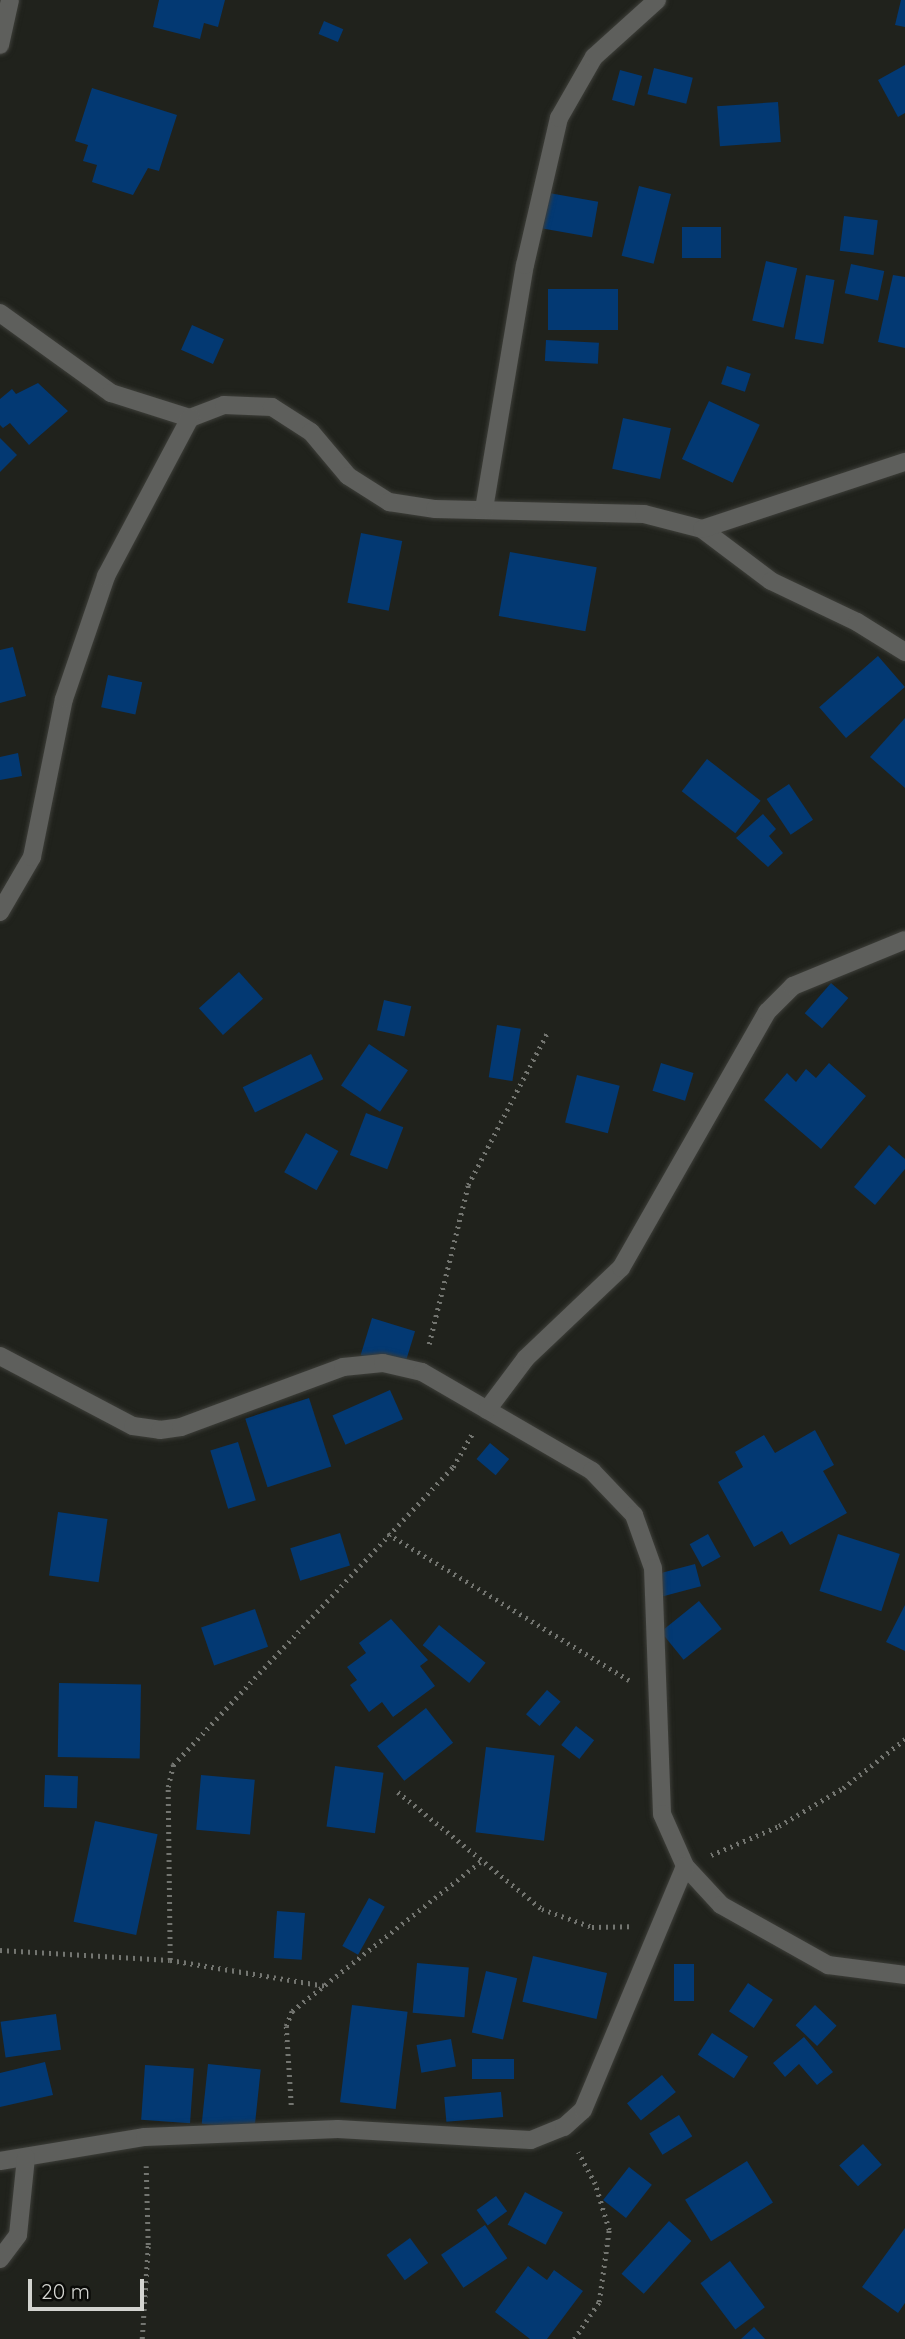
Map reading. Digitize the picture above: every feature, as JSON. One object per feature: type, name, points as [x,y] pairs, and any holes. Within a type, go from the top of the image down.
[{"type":"street","points":[[0,45],[10,0]]},
{"type":"street","points":[[484,509],[525,265],[559,118],[594,57],[657,0]]},
{"type":"street","points":[[0,313],[111,393],[190,418],[224,405],[272,407],[311,432],[348,475],[389,502],[435,509],[644,513],[702,529],[771,581],[857,622],[905,652]]},
{"type":"street","points":[[0,912],[32,856],[64,699],[106,576],[190,418]]},
{"type":"street","points":[[702,529],[905,462]]},
{"type":"street","points":[[487,1410],[526,1357],[621,1268],[767,1013],[793,986],[905,940]]},
{"type":"street","points":[[0,1356],[133,1426],[160,1430],[181,1427],[344,1367],[383,1363],[422,1372],[592,1471],[634,1515],[653,1568],[662,1814],[684,1866],[721,1905],[828,1965],[905,1975]]},
{"type":"street","points":[[0,2161],[145,2137],[338,2129],[531,2140],[565,2127],[583,2109],[684,1866]]},
{"type":"street","points":[[0,2259],[18,2235],[26,2157]]},
{"type":"path","points":[[422,1372],[468,1185],[547,1033]]},
{"type":"path","points":[[170,1961],[168,1787],[173,1765],[453,1467],[487,1410]]},
{"type":"path","points":[[388,1534],[656,1697]]},
{"type":"path","points":[[684,1866],[779,1826],[843,1787],[905,1739]]},
{"type":"path","points":[[398,1793],[480,1862],[542,1909],[592,1927],[660,1926]]},
{"type":"path","points":[[292,2131],[286,2026],[301,2001],[326,1986],[480,1862]]},
{"type":"path","points":[[0,1950],[170,1961],[326,1986]]},
{"type":"path","points":[[565,2127],[595,2184],[609,2230],[599,2302],[575,2339]]},
{"type":"path","points":[[142,2339],[148,2245],[145,2137]]},
{"type":"building","points":[[159,0],[225,0],[218,27],[204,23],[200,39],[153,27]]},
{"type":"building","points":[[901,0],[905,0],[905,27],[895,25]]},
{"type":"building","points":[[324,21],[343,29],[338,42],[319,34]]},
{"type":"building","points":[[905,65],[905,113],[898,117],[878,80]]},
{"type":"building","points":[[654,68],[693,78],[686,104],[647,94]]},
{"type":"building","points":[[620,70],[642,76],[634,106],[612,100]]},
{"type":"building","points":[[92,88],[177,115],[159,171],[148,168],[133,195],[92,182],[97,165],[83,161],[88,145],[75,141]]},
{"type":"building","points":[[778,102],[781,142],[720,146],[717,106]]},
{"type":"building","points":[[639,186],[671,194],[654,264],[622,256]]},
{"type":"building","points":[[549,193],[598,202],[592,237],[543,228]]},
{"type":"building","points":[[844,216],[878,220],[873,255],[840,251]]},
{"type":"building","points":[[682,227],[721,227],[721,258],[682,258]]},
{"type":"building","points":[[766,261],[797,268],[783,328],[752,320]]},
{"type":"building","points":[[851,264],[884,271],[878,300],[845,293]]},
{"type":"building","points":[[806,275],[835,280],[823,344],[795,339]]},
{"type":"building","points":[[893,275],[905,277],[905,348],[878,342]]},
{"type":"building","points":[[548,289],[618,289],[618,330],[548,330]]},
{"type":"building","points":[[192,325],[224,339],[213,364],[181,350]]},
{"type":"building","points":[[546,340],[599,343],[598,364],[545,361]]},
{"type":"building","points":[[727,366],[751,374],[745,392],[721,384]]},
{"type":"building","points":[[38,383],[68,411],[29,445],[10,423],[3,428],[0,425],[0,399],[12,389],[16,394]]},
{"type":"building","points":[[709,401],[760,425],[733,483],[682,459]]},
{"type":"building","points":[[623,418],[671,428],[660,479],[612,469]]},
{"type":"building","points":[[0,438],[17,455],[0,472]]},
{"type":"building","points":[[361,533],[402,541],[389,611],[347,603]]},
{"type":"building","points":[[510,552],[597,567],[585,631],[499,616]]},
{"type":"building","points":[[13,647],[26,696],[0,703],[0,650]]},
{"type":"building","points":[[878,656],[905,687],[846,738],[819,707]]},
{"type":"building","points":[[108,675],[142,682],[135,715],[101,707]]},
{"type":"building","points":[[905,718],[905,788],[870,757]]},
{"type":"building","points":[[18,753],[22,776],[0,780],[0,757]]},
{"type":"building","points":[[707,759],[761,801],[735,833],[682,791]]},
{"type":"building","points":[[789,784],[813,820],[791,835],[767,799]]},
{"type":"building","points":[[763,814],[776,829],[769,836],[783,853],[768,867],[736,838]]},
{"type":"building","points":[[239,972],[263,999],[223,1035],[199,1008]]},
{"type":"building","points":[[831,983],[848,998],[822,1028],[805,1013]]},
{"type":"building","points":[[384,1000],[411,1006],[404,1037],[377,1030]]},
{"type":"building","points":[[497,1025],[521,1029],[512,1081],[489,1077]]},
{"type":"building","points":[[369,1044],[408,1070],[380,1112],[341,1085]]},
{"type":"building","points":[[311,1054],[323,1079],[255,1112],[243,1087]]},
{"type":"building","points":[[661,1063],[694,1073],[685,1101],[653,1091]]},
{"type":"building","points":[[829,1063],[866,1096],[821,1149],[764,1100],[787,1073],[796,1082],[806,1069],[816,1078]]},
{"type":"building","points":[[577,1075],[620,1086],[608,1133],[565,1123]]},
{"type":"building","points":[[366,1113],[403,1127],[387,1169],[350,1155]]},
{"type":"building","points":[[306,1133],[338,1151],[317,1190],[284,1172]]},
{"type":"building","points":[[889,1145],[905,1159],[905,1169],[875,1205],[854,1187]]},
{"type":"building","points":[[372,1318],[415,1331],[404,1368],[361,1355]]},
{"type":"building","points":[[390,1390],[403,1419],[345,1445],[332,1416]]},
{"type":"building","points":[[309,1398],[331,1466],[268,1487],[245,1419]]},
{"type":"building","points":[[815,1430],[834,1465],[823,1471],[847,1513],[790,1545],[782,1531],[754,1547],[718,1482],[743,1467],[735,1452],[764,1435],[775,1453]]},
{"type":"building","points":[[238,1442],[256,1500],[228,1509],[210,1450]]},
{"type":"building","points":[[490,1443],[509,1459],[496,1475],[477,1459]]},
{"type":"building","points":[[58,1512],[108,1519],[99,1582],[49,1575]]},
{"type":"building","points":[[340,1533],[350,1566],[300,1581],[290,1548]]},
{"type":"building","points":[[708,1534],[721,1557],[702,1567],[690,1544]]},
{"type":"building","points":[[838,1534],[900,1554],[881,1611],[819,1591]]},
{"type":"building","points":[[695,1564],[701,1586],[661,1597],[655,1575]]},
{"type":"building","points":[[699,1601],[722,1629],[684,1660],[661,1632]]},
{"type":"building","points":[[905,1605],[905,1651],[886,1642]]},
{"type":"building","points":[[255,1609],[268,1647],[214,1665],[201,1628]]},
{"type":"building","points":[[391,1619],[428,1660],[420,1666],[435,1686],[393,1717],[382,1702],[369,1712],[350,1685],[357,1680],[347,1667],[366,1653],[359,1643]]},
{"type":"building","points":[[439,1625],[486,1663],[469,1683],[423,1645]]},
{"type":"building","points":[[59,1683],[141,1684],[140,1758],[58,1757]]},
{"type":"building","points":[[547,1690],[561,1702],[540,1726],[526,1714]]},
{"type":"building","points":[[426,1708],[453,1743],[404,1781],[377,1746]]},
{"type":"building","points":[[576,1726],[594,1740],[579,1759],[561,1745]]},
{"type":"building","points":[[486,1747],[554,1755],[544,1841],[476,1832]]},
{"type":"building","points":[[335,1766],[384,1773],[375,1833],[327,1826]]},
{"type":"building","points":[[45,1775],[78,1776],[77,1808],[44,1807]]},
{"type":"building","points":[[201,1775],[255,1780],[250,1834],[196,1830]]},
{"type":"building","points":[[95,1821],[158,1834],[136,1935],[74,1922]]},
{"type":"building","points":[[369,1898],[385,1907],[358,1955],[342,1946]]},
{"type":"building","points":[[277,1911],[305,1913],[302,1960],[274,1958]]},
{"type":"building","points":[[533,1956],[607,1973],[596,2019],[522,2002]]},
{"type":"building","points":[[417,1963],[469,1968],[464,2017],[413,2013]]},
{"type":"building","points":[[674,1964],[694,1964],[694,2001],[674,2001]]},
{"type":"building","points":[[486,1971],[517,1978],[503,2040],[472,2032]]},
{"type":"building","points":[[748,1983],[773,2000],[754,2028],[729,2011]]},
{"type":"building","points":[[352,2005],[408,2012],[396,2109],[340,2102]]},
{"type":"building","points":[[815,2005],[837,2026],[817,2046],[796,2025]]},
{"type":"building","points":[[56,2014],[61,2050],[6,2057],[1,2022]]},
{"type":"building","points":[[712,2033],[748,2056],[734,2078],[698,2055]]},
{"type":"building","points":[[804,2037],[833,2072],[817,2085],[799,2064],[785,2077],[773,2063]]},
{"type":"building","points":[[451,2039],[456,2067],[421,2073],[417,2045]]},
{"type":"building","points":[[472,2059],[514,2059],[514,2079],[472,2079]]},
{"type":"building","points":[[45,2062],[53,2095],[0,2107],[0,2073]]},
{"type":"building","points":[[208,2064],[261,2070],[254,2129],[202,2124]]},
{"type":"building","points":[[145,2065],[194,2068],[190,2123],[141,2120]]},
{"type":"building","points":[[662,2075],[676,2092],[641,2120],[627,2103]]},
{"type":"building","points":[[501,2092],[503,2117],[446,2122],[444,2097]]},
{"type":"building","points":[[679,2115],[692,2136],[663,2155],[649,2134]]},
{"type":"building","points":[[863,2144],[882,2165],[858,2186],[839,2165]]},
{"type":"building","points":[[747,2161],[773,2203],[711,2241],[685,2200]]},
{"type":"building","points":[[629,2167],[652,2185],[626,2218],[603,2200]]},
{"type":"building","points":[[525,2192],[563,2212],[546,2245],[508,2225]]},
{"type":"building","points":[[496,2196],[507,2211],[488,2225],[477,2210]]},
{"type":"building","points":[[669,2221],[691,2241],[644,2294],[621,2274]]},
{"type":"building","points":[[485,2225],[507,2258],[463,2288],[441,2255]]},
{"type":"building","points":[[905,2228],[905,2303],[898,2313],[862,2287]]},
{"type":"building","points":[[410,2238],[428,2263],[405,2280],[387,2255]]},
{"type":"building","points":[[730,2261],[765,2307],[735,2330],[700,2283]]},
{"type":"building","points":[[528,2266],[547,2280],[554,2270],[583,2291],[547,2339],[530,2339],[495,2312]]},
{"type":"building","points":[[754,2327],[765,2339],[741,2339]]}]
